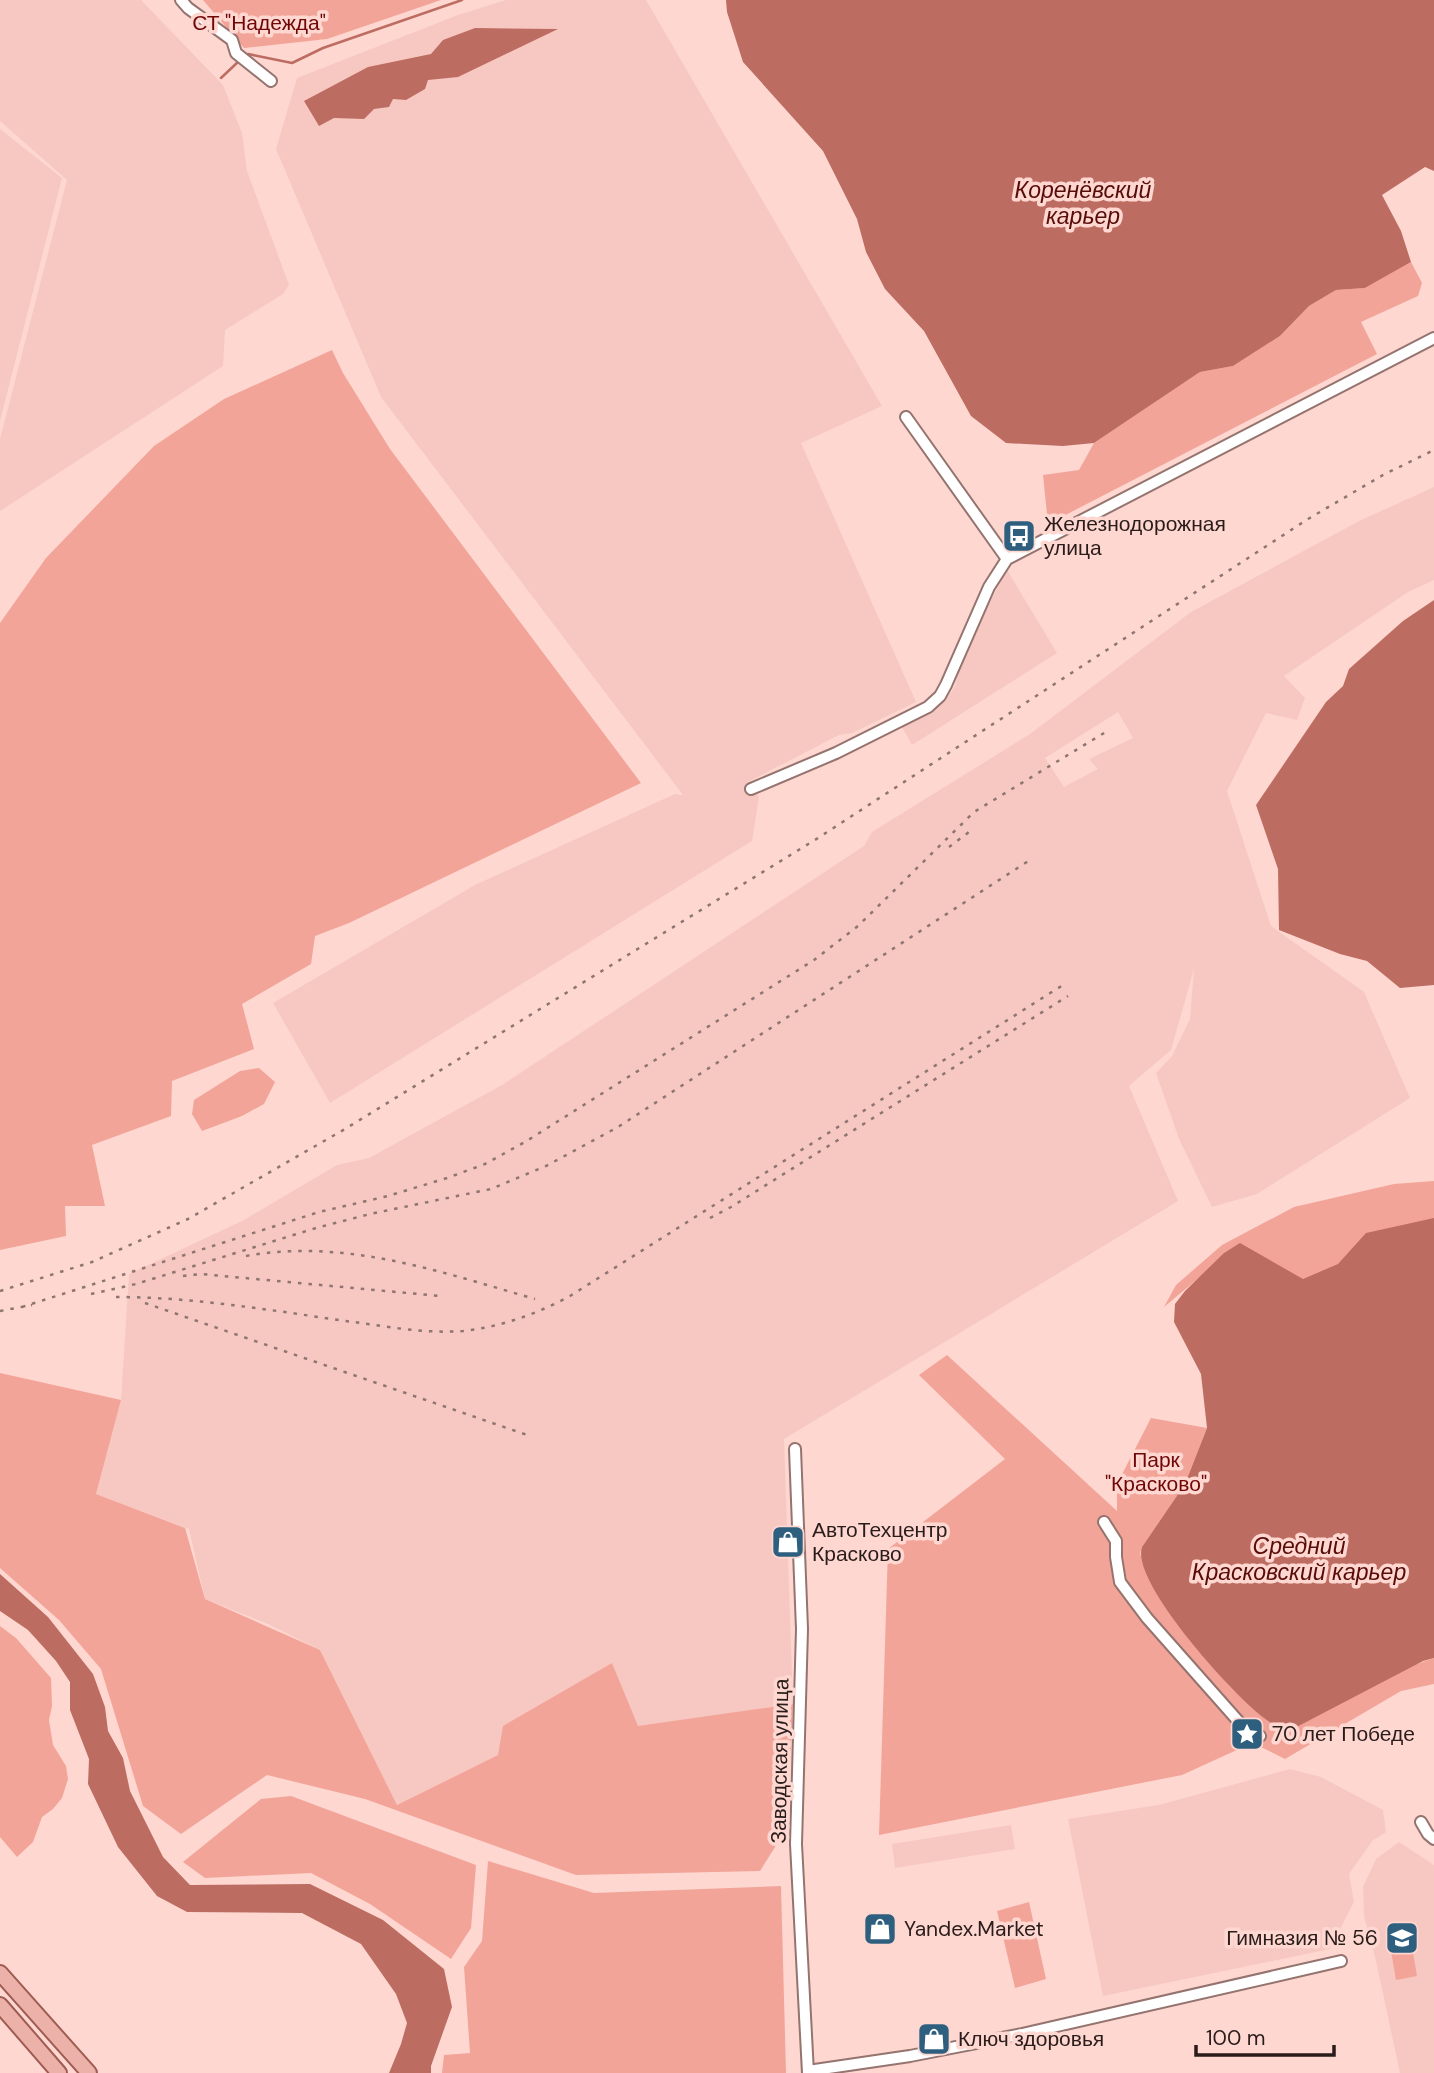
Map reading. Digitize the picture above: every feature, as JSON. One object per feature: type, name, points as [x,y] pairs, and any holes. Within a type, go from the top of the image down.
[{"type":"main road","points":[[0,1973],[92,2073]]},
{"type":"main road","points":[[0,2005],[58,2073]]},
{"type":"street","points":[[181,0],[232,40],[236,53],[271,81]]},
{"type":"street","points":[[751,789],[836,753],[928,707],[947,685],[989,587],[1007,559],[1434,338]]},
{"type":"street","points":[[906,417],[1007,559]]},
{"type":"street","name":"Заводская улица","points":[[795,1449],[802,1629],[796,1844],[808,2072]]},
{"type":"street","points":[[1104,1522],[1116,1541],[1120,1582],[1147,1618],[1239,1722],[1259,1736]]},
{"type":"street","points":[[1421,1822],[1434,1839]]},
{"type":"street","points":[[808,2072],[1022,2034],[1341,1961]]},
{"type":"shaded area","points":[[0,0],[141,0],[223,85],[242,133],[247,171],[289,285],[283,294],[225,330],[223,366],[0,511],[0,439],[67,180],[0,121]]},
{"type":"shaded area","points":[[506,0],[646,0],[882,406],[801,443],[916,702],[852,733],[839,735],[748,782],[759,797],[752,841],[330,1103],[273,1003],[475,885],[675,794],[683,795],[381,397],[276,149],[297,78],[458,15]]},
{"type":"shaded area","points":[[0,129],[62,178],[0,421]]},
{"type":"shaded area","points":[[1434,487],[1434,580],[1408,592],[1284,676],[1305,698],[1297,720],[1266,713],[1227,791],[1271,926],[1364,992],[1410,1098],[1257,1194],[1212,1207],[1179,1139],[1156,1073],[1172,1056],[1190,1019],[1194,969],[1171,1050],[1129,1086],[1178,1201],[784,1439],[793,1704],[637,1727],[612,1663],[498,1755],[397,1805],[320,1650],[268,1624],[205,1599],[189,1529],[96,1494],[121,1400],[129,1274],[242,1221],[337,1165],[369,1158],[502,1085],[864,846],[872,832],[1030,734],[1191,612],[1359,521]],"holes":[[[1118,712],[1133,738],[1089,759],[1098,769],[1064,787],[1045,758]]]},
{"type":"shaded area","points":[[1007,570],[1057,653],[912,745],[902,727],[948,697],[955,686],[965,650]]},
{"type":"shaded area","points":[[1290,1769],[1321,1777],[1383,1810],[1386,1832],[1372,1841],[1349,1874],[1354,1902],[1330,1949],[1103,1996],[1068,1819],[1159,1805]]},
{"type":"shaded area","points":[[1011,1825],[1015,1849],[895,1868],[892,1844]]},
{"type":"shaded area","name":"Гимназия № 56","points":[[1399,1842],[1434,1865],[1434,2073],[1400,2073],[1364,1916],[1363,1887],[1376,1859]]},
{"type":"green space","name":"СТ \"Надежда\"","points":[[203,0],[441,0],[327,39],[244,48]]},
{"type":"green space","points":[[1411,262],[1422,283],[1418,296],[1361,322],[1377,354],[1048,524],[1043,475],[1079,470],[1094,443],[1200,372],[1233,366],[1280,336],[1309,306],[1336,290],[1365,288]]},
{"type":"green space","points":[[332,350],[343,373],[390,449],[641,783],[349,923],[315,936],[311,964],[242,1004],[254,1049],[172,1081],[171,1116],[92,1145],[105,1206],[65,1206],[66,1236],[0,1250],[0,623],[46,558],[154,446],[224,399]]},
{"type":"green space","points":[[259,1068],[275,1082],[264,1104],[242,1116],[202,1131],[192,1114],[194,1100],[240,1071]]},
{"type":"green space","points":[[1434,1181],[1434,1220],[1306,1284],[1201,1276],[1164,1307],[1176,1285],[1222,1245],[1294,1207],[1394,1184]]},
{"type":"green space","name":"Парк \"Красково\"","points":[[947,1355],[1117,1511],[1117,1484],[1151,1418],[1207,1428],[1185,1484],[1142,1547],[1140,1554],[1198,1650],[1263,1717],[1434,1658],[1434,1684],[1401,1691],[1285,1759],[1255,1744],[1182,1775],[879,1835],[888,1549],[1005,1459],[919,1375]]},
{"type":"green space","points":[[0,1373],[121,1400],[96,1494],[185,1528],[205,1599],[320,1650],[397,1805],[498,1755],[503,1726],[612,1663],[638,1726],[793,1704],[787,1828],[760,1871],[576,1875],[365,1799],[267,1775],[181,1834],[143,1806],[101,1669],[59,1620],[0,1568]]},
{"type":"green space","points":[[0,1626],[16,1638],[51,1678],[52,1706],[49,1720],[53,1745],[66,1766],[68,1779],[62,1798],[42,1817],[33,1842],[17,1857],[0,1837]]},
{"type":"green space","points":[[291,1796],[476,1865],[471,1928],[451,1959],[370,1904],[311,1873],[205,1878],[183,1862],[261,1799]]},
{"type":"green space","points":[[488,1861],[594,1893],[781,1886],[786,2073],[442,2073],[444,2055],[470,2053],[464,1967],[482,1941]]},
{"type":"green space","points":[[1029,1902],[1046,1979],[1015,1988],[997,1911]]},
{"type":"green space","points":[[1411,1941],[1417,1976],[1396,1980],[1390,1945]]},
{"type":"water","name":"Коренёвский карьер","points":[[726,0],[1434,0],[1434,171],[1425,167],[1382,195],[1401,231],[1411,262],[1365,288],[1336,290],[1309,306],[1280,336],[1233,366],[1200,372],[1094,443],[1063,446],[1006,443],[971,416],[924,331],[885,289],[866,252],[857,219],[823,151],[743,62],[727,12]]},
{"type":"water","points":[[475,28],[558,29],[458,77],[428,80],[425,89],[406,100],[393,99],[389,107],[374,109],[364,119],[334,118],[319,126],[304,101],[368,67],[431,54],[443,40]]},
{"type":"water","points":[[1434,600],[1434,985],[1400,988],[1367,961],[1340,954],[1279,930],[1278,869],[1256,805],[1326,702],[1343,686],[1349,669],[1403,621]]},
{"type":"water","name":"Средний Красковский карьер","points":[[1434,1218],[1434,1658],[1423,1661],[1287,1732],[1250,1706],[1209,1663],[1167,1611],[1143,1563],[1142,1547],[1185,1484],[1207,1428],[1201,1374],[1174,1322],[1175,1304],[1224,1253],[1240,1243],[1303,1279],[1338,1264],[1366,1233]]},
{"type":"water","points":[[0,1574],[48,1617],[93,1674],[105,1707],[108,1731],[123,1758],[130,1791],[163,1857],[190,1885],[310,1884],[383,1920],[444,1969],[452,2007],[431,2066],[431,2073],[389,2073],[407,2023],[396,1994],[361,1944],[302,1913],[187,1912],[157,1896],[118,1847],[88,1784],[89,1759],[70,1710],[70,1682],[56,1661],[28,1630],[0,1611]]},
{"type":"waterway","points":[[244,57],[248,54],[292,63],[323,48],[462,0]]},
{"type":"waterway","points":[[221,78],[239,61]]},
{"type":"railway","points":[[0,1291],[92,1262],[188,1219],[345,1129],[818,838],[1308,519],[1383,475],[1434,450]]},
{"type":"railway","points":[[22,1307],[319,1212],[388,1196],[485,1164],[525,1142],[814,960],[858,926],[974,812],[1109,730]]},
{"type":"railway","points":[[949,847],[973,829]]},
{"type":"railway","points":[[91,1294],[136,1284],[316,1228],[491,1189],[546,1166],[618,1127],[1033,858]]},
{"type":"railway","points":[[116,1297],[202,1302],[434,1331],[463,1331],[518,1319],[570,1296],[1063,985]]},
{"type":"railway","points":[[710,1218],[1068,996]]},
{"type":"railway","points":[[246,1256],[320,1251],[356,1255],[428,1269],[535,1299]]},
{"type":"railway","points":[[183,1276],[201,1274],[440,1296]]},
{"type":"railway","points":[[145,1303],[530,1436]]},
{"type":"railway","points":[[0,1311],[32,1305]]},
{"type":"place","name":"Железнодорожная улица","points":[[1019,536]]},
{"type":"place","name":"АвтоТехцентр Красково","points":[[788,1542]]},
{"type":"place","name":"70 лет Победе","points":[[1247,1734]]},
{"type":"place","name":"Yandex.Market","points":[[880,1929]]},
{"type":"place","name":"Гимназия № 56","points":[[1402,1938]]},
{"type":"place","name":"Ключ здоровья","points":[[934,2039]]}]
